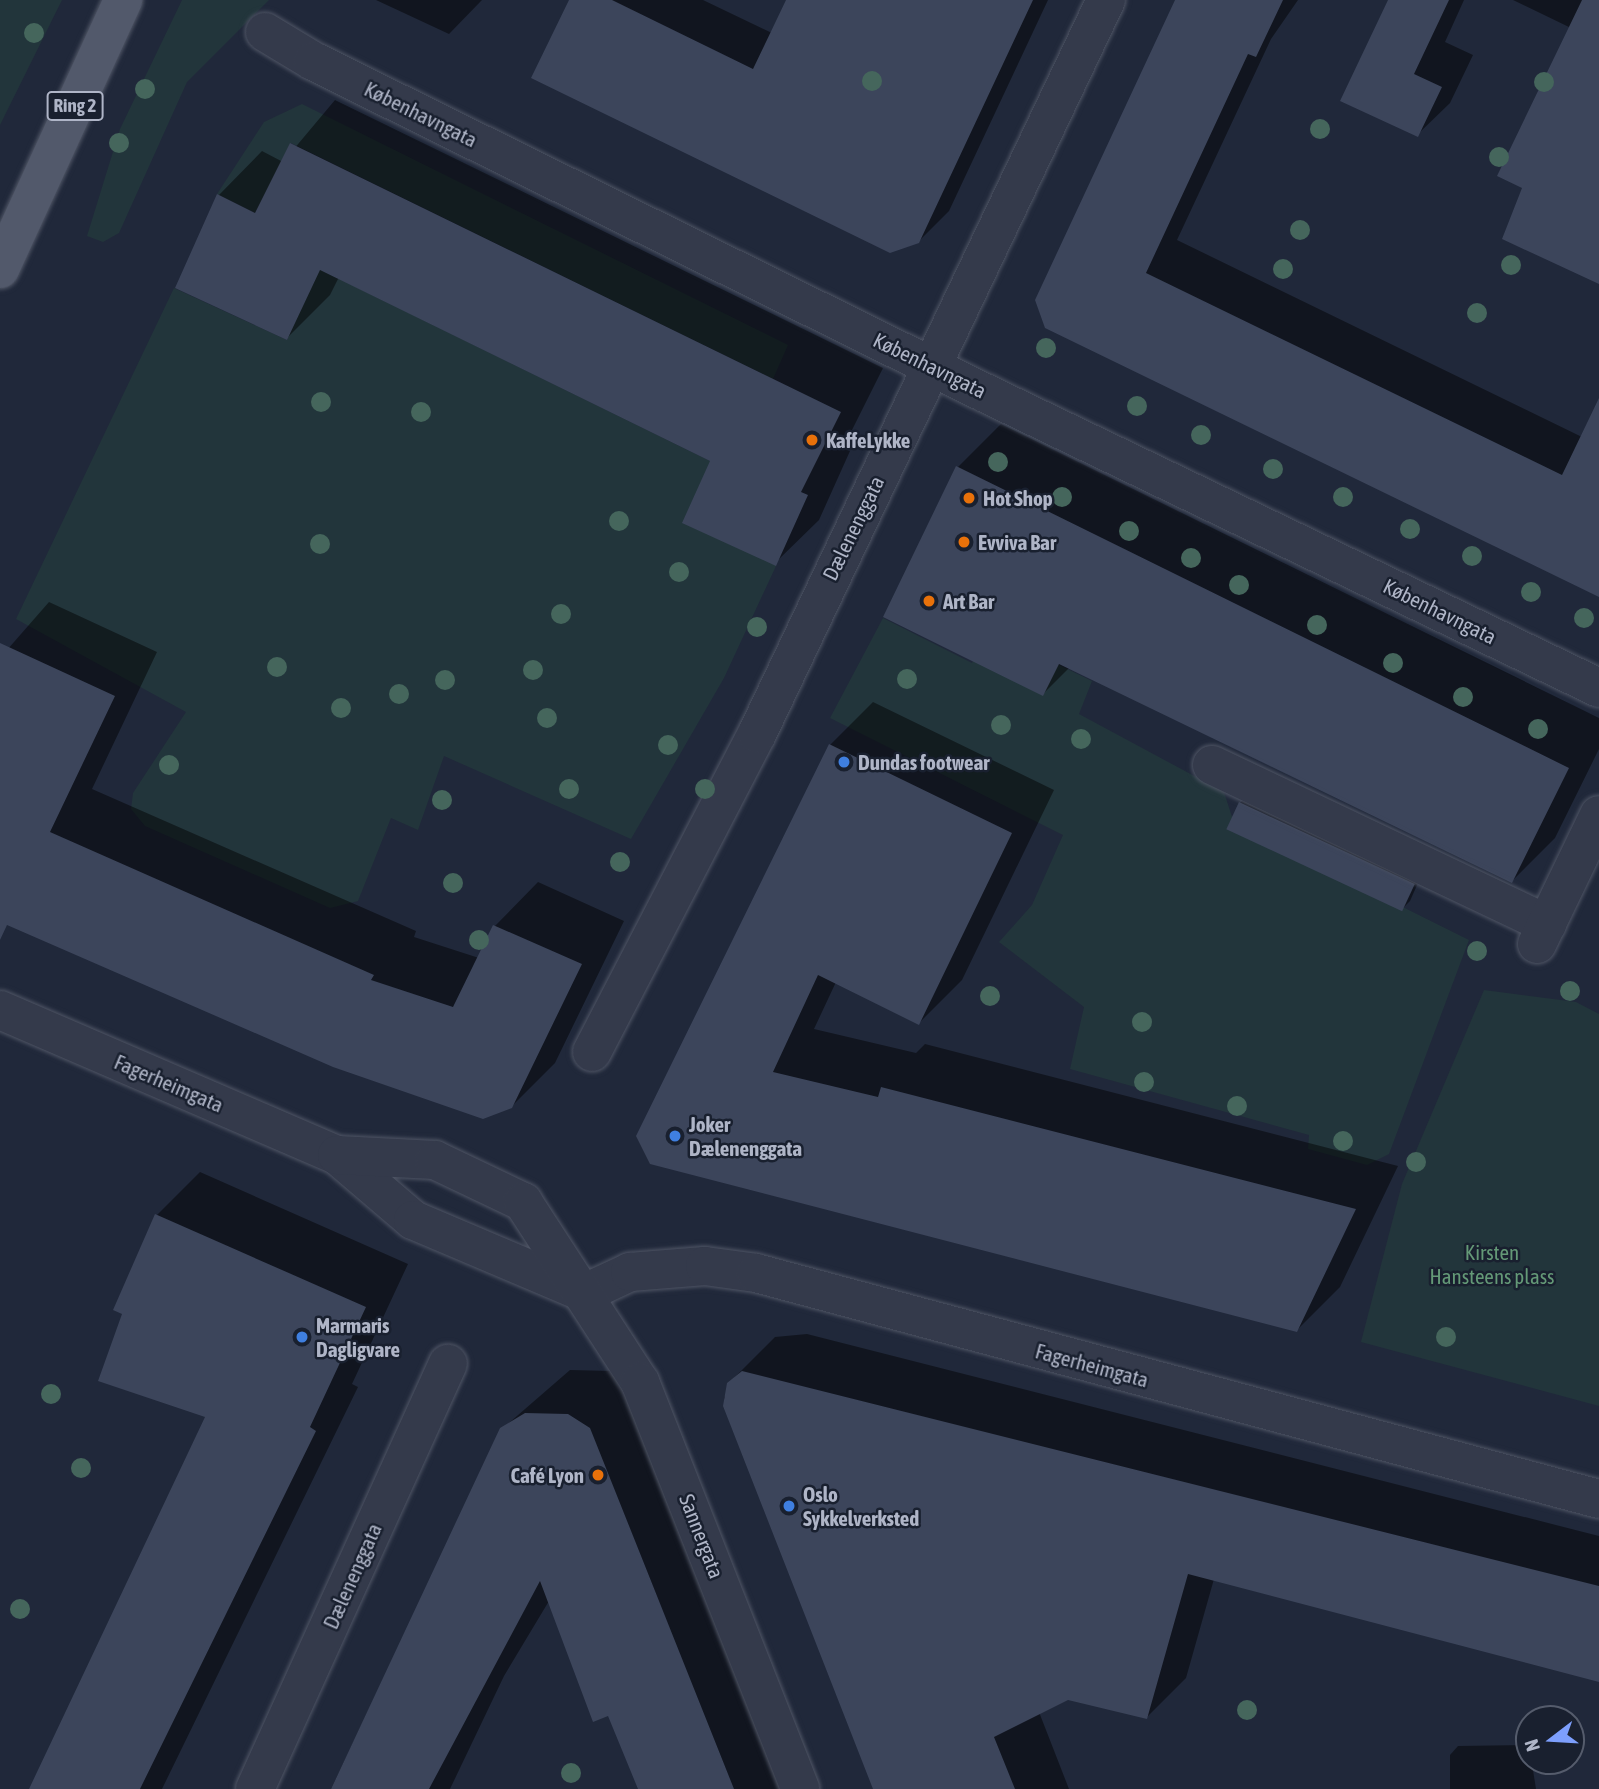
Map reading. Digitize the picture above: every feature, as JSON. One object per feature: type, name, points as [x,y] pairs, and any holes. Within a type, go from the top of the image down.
[{"type":"main road","name":"Ring 2","points":[[0,269],[14,217],[123,0]]},
{"type":"street","name":"Dælenenggata","points":[[592,1052],[757,734],[1106,0]]},
{"type":"street","name":"Københavngata","points":[[265,32],[313,61],[1599,688]]},
{"type":"street","points":[[1212,765],[1542,934],[1599,815]]},
{"type":"street","name":"Fagerheimgata","points":[[0,1010],[337,1155],[413,1220],[585,1293],[629,1272],[705,1266],[756,1273],[1599,1499]]},
{"type":"street","name":"Fagerheimgata","points":[[337,1155],[435,1160],[482,1178],[523,1202],[585,1293]]},
{"type":"street","name":"Sannergata","points":[[585,1293],[658,1420],[800,1789]]},
{"type":"street","name":"Dælenenggata","points":[[255,1789],[448,1364]]},
{"type":"green space","points":[[0,0],[62,0],[0,125]]},
{"type":"green space","points":[[182,0],[269,0],[187,82],[119,233],[103,242],[87,236],[120,129]]},
{"type":"green space","points":[[302,104],[788,345],[773,379],[291,143],[255,213],[217,194],[264,122]]},
{"type":"green space","points":[[317,268],[710,461],[776,566],[724,678],[631,839],[444,756],[418,830],[391,818],[358,901],[330,908],[145,826],[131,809],[133,793],[186,712],[16,619],[174,288],[287,340]]},
{"type":"green space","points":[[883,618],[972,663],[987,630],[1092,681],[1079,714],[1224,792],[1234,823],[1469,940],[1389,1154],[1367,1165],[1308,1149],[1309,1135],[1070,1069],[1084,1007],[999,942],[1032,905],[1063,835],[830,718]]},
{"type":"green space","name":"Kirsten Hansteens plass","points":[[1484,990],[1576,1002],[1599,1014],[1599,1406],[1361,1342],[1402,1184]]},
{"type":"building","points":[[569,0],[612,0],[753,69],[786,0],[1033,0],[919,243],[890,253],[531,78]]},
{"type":"building","points":[[1175,0],[1283,0],[1256,57],[1248,54],[1146,273],[1562,475],[1599,398],[1599,597],[1045,328],[1035,300]]},
{"type":"building","points":[[1388,0],[1449,0],[1414,74],[1442,87],[1418,137],[1340,101]]},
{"type":"building","points":[[1582,0],[1599,0],[1599,284],[1502,239],[1522,188],[1497,176]]},
{"type":"building","points":[[290,143],[841,412],[801,492],[808,495],[776,566],[682,523],[710,461],[320,270],[287,340],[175,288],[217,194],[255,213]]},
{"type":"building","points":[[956,466],[1569,768],[1512,883],[1059,664],[1043,696],[883,617]]},
{"type":"building","points":[[0,643],[115,696],[50,832],[374,975],[371,980],[453,1007],[493,925],[582,964],[512,1108],[483,1119],[333,1067],[7,925],[0,940]]},
{"type":"building","points":[[829,744],[1012,833],[919,1025],[818,975],[773,1072],[878,1097],[881,1087],[1356,1209],[1297,1332],[650,1164],[636,1136]]},
{"type":"building","points":[[1239,802],[1415,884],[1402,911],[1226,829]]},
{"type":"building","points":[[155,1214],[366,1307],[310,1427],[316,1431],[140,1789],[29,1789],[205,1417],[98,1381],[122,1314],[113,1310]]},
{"type":"building","points":[[742,1371],[1599,1586],[1599,1682],[1188,1574],[1147,1719],[1068,1700],[994,1737],[1015,1789],[873,1789],[723,1406],[727,1383]]},
{"type":"building","points":[[525,1413],[568,1414],[590,1428],[734,1789],[638,1789],[608,1716],[593,1722],[540,1581],[429,1789],[331,1789],[500,1428]]},
{"type":"place","name":"KaffeLykke","points":[[812,440]]},
{"type":"place","name":"Hot Shop","points":[[969,498]]},
{"type":"place","name":"Evviva Bar","points":[[964,542]]},
{"type":"place","name":"Art Bar","points":[[929,601]]},
{"type":"place","name":"Dundas footwear","points":[[844,762]]},
{"type":"place","name":"Joker Dælenenggata","points":[[675,1136]]},
{"type":"place","name":"Marmaris Dagligvare","points":[[302,1337]]},
{"type":"place","name":"Café Lyon","points":[[598,1475]]},
{"type":"place","name":"Oslo Sykkelverksted","points":[[789,1506]]}]
